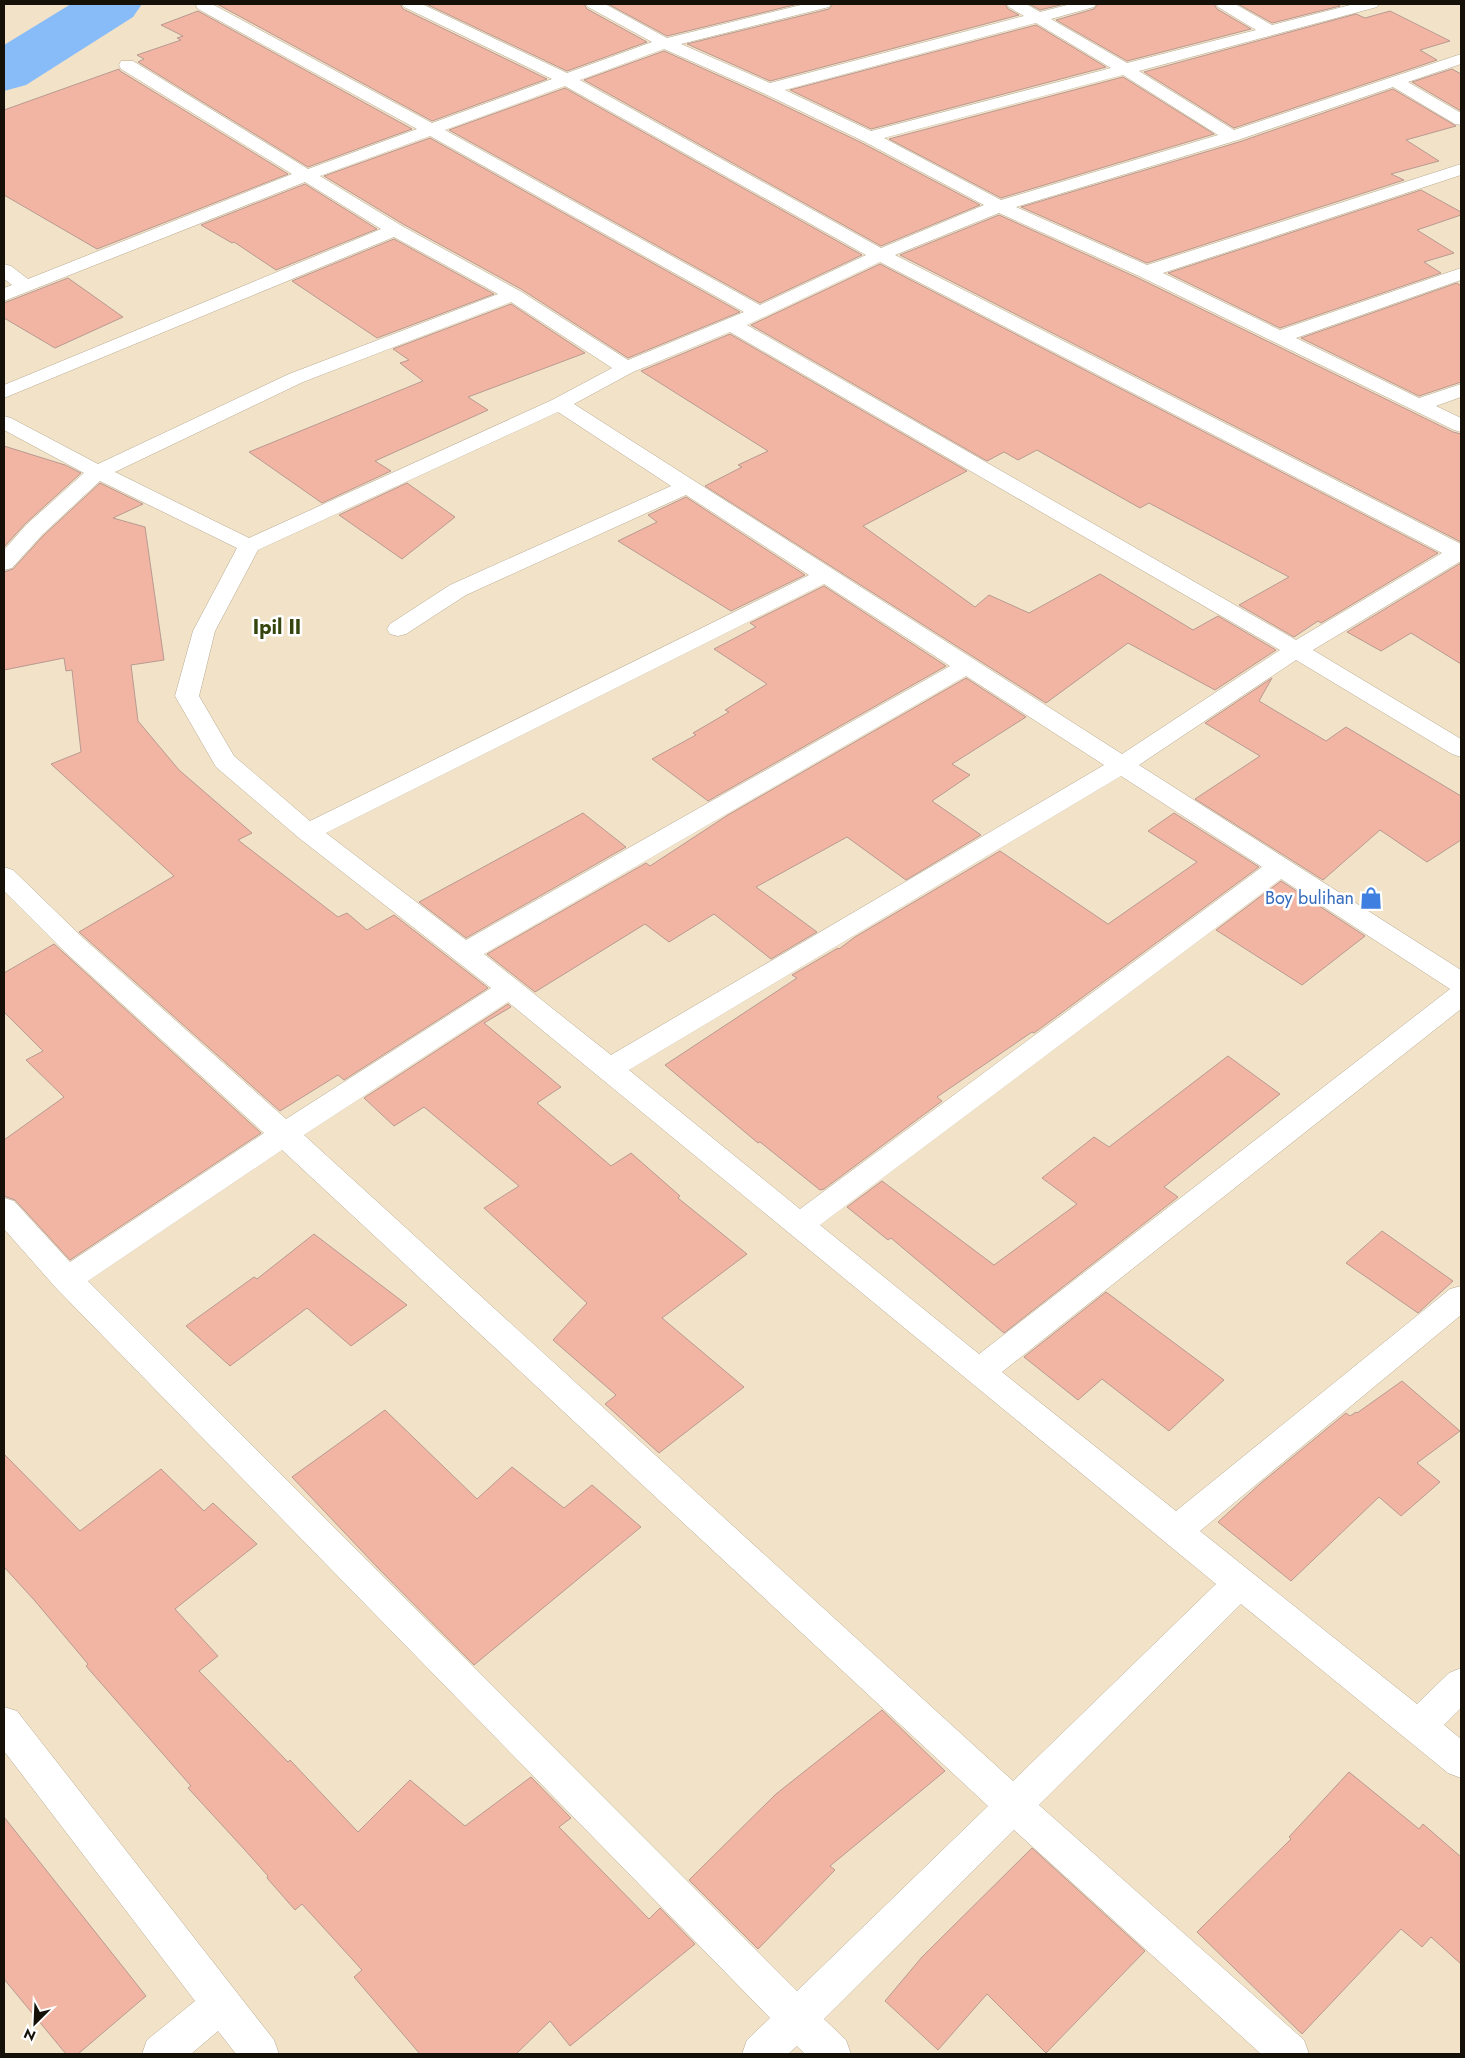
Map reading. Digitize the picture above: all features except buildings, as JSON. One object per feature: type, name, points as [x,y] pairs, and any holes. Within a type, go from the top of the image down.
[{"type":"street","points":[[410,4],[567,80],[880,255],[1460,552]]},
{"type":"street","points":[[594,4],[665,43],[769,89],[869,137],[1000,206],[1146,272],[1461,426]]},
{"type":"street","points":[[4,295],[24,285],[306,176],[665,43],[823,4]]},
{"type":"street","points":[[1015,4],[1125,69],[1232,136]]},
{"type":"street","points":[[769,89],[1088,4]]},
{"type":"street","points":[[1224,4],[1268,30]]},
{"type":"street","points":[[869,137],[1371,4]]},
{"type":"street","points":[[204,6],[432,130],[759,313]]},
{"type":"street","points":[[1461,59],[1232,136],[1000,206],[880,255],[759,313],[626,368],[559,404],[249,546],[204,631],[187,696],[225,761],[308,832],[465,953],[609,1069],[979,1372],[1461,1761]]},
{"type":"street","points":[[127,65],[395,230],[512,295],[626,368]]},
{"type":"street","points":[[1394,80],[1461,120]]},
{"type":"street","points":[[1146,272],[1461,169]]},
{"type":"street","points":[[4,392],[395,230]]},
{"type":"street","points":[[4,270],[24,285]]},
{"type":"street","points":[[1278,337],[1461,274]]},
{"type":"street","points":[[4,563],[34,530],[98,472],[296,378],[512,295]]},
{"type":"street","points":[[731,324],[1296,650],[1461,749]]},
{"type":"street","points":[[1418,405],[1461,390]]},
{"type":"street","points":[[559,404],[1461,983]]},
{"type":"street","points":[[4,422],[98,472],[249,546]]},
{"type":"street","points":[[398,629],[458,590],[688,486]]},
{"type":"street","points":[[609,1069],[1122,765],[1296,650],[1460,552]]},
{"type":"street","points":[[308,832],[826,575]]},
{"type":"street","points":[[465,953],[968,665]]},
{"type":"street","points":[[799,1225],[1280,867]]},
{"type":"street","points":[[4,876],[74,945],[284,1134],[1014,1806],[1290,2054]]},
{"type":"street","points":[[67,1279],[284,1134],[509,989]]},
{"type":"street","points":[[979,1372],[1461,995]]},
{"type":"street","points":[[4,1209],[67,1279],[832,2054]]},
{"type":"street","points":[[1177,1530],[1461,1298]]},
{"type":"street","points":[[761,2054],[1240,1583]]},
{"type":"street","points":[[1418,1727],[1461,1684]]},
{"type":"street","points":[[4,1723],[260,2054]]},
{"type":"street","points":[[161,2054],[220,2004]]},
{"type":"waterway","points":[[4,72],[112,4]]},
{"type":"place","name":"Boy bulihan","points":[[1371,898]]},
{"type":"district","name":"Ipil II","points":[[277,627]]}]
